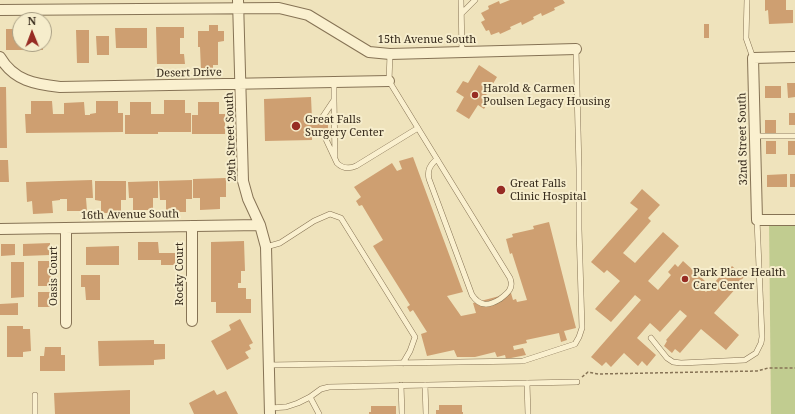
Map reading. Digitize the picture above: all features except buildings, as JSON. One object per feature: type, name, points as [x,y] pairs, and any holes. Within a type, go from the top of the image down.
[{"type":"street","name":"15th Avenue South","points":[[0,10],[65,5],[239,4],[279,8],[308,16],[369,52],[390,54],[576,50]]},
{"type":"street","name":"29th Street South","points":[[239,4],[243,181],[248,199],[260,225],[266,247],[270,411]]},
{"type":"street","name":"Desert Drive","points":[[0,57],[5,65],[20,78],[40,85],[60,87],[390,81]]},
{"type":"street","points":[[753,58],[795,57]]},
{"type":"street","name":"32nd Street South","points":[[753,58],[757,220]]},
{"type":"street","points":[[757,220],[795,220]]},
{"type":"street","name":"16th Avenue South","points":[[0,229],[260,225]]},
{"type":"street","name":"Rocky Court","points":[[192,226],[192,322]]},
{"type":"street","name":"Oasis Court","points":[[66,228],[66,323]]},
{"type":"lane","points":[[462,0],[462,53]]},
{"type":"lane","points":[[462,13],[476,0]]},
{"type":"lane","points":[[747,0],[746,38],[753,58]]},
{"type":"lane","points":[[269,365],[523,361],[575,344],[582,328],[579,229],[580,169],[576,50]]},
{"type":"lane","points":[[390,54],[390,81],[511,281],[511,288],[509,291],[492,304],[478,302],[475,299],[429,179],[429,169],[437,159]]},
{"type":"lane","points":[[334,83],[335,159]]},
{"type":"lane","points":[[322,118],[334,100]]},
{"type":"lane","points":[[322,133],[337,164],[352,168],[418,128]]},
{"type":"lane","points":[[755,136],[795,136]]},
{"type":"lane","points":[[266,247],[280,243],[314,221],[330,214],[341,218],[414,337],[410,351],[403,363]]},
{"type":"lane","points":[[651,338],[667,358],[673,362],[681,363],[745,360],[756,353],[762,337],[757,220]]},
{"type":"lane","points":[[270,411],[298,403],[321,389],[329,387],[577,382]]},
{"type":"lane","points":[[527,383],[528,414]]},
{"type":"lane","points":[[401,385],[402,414]]},
{"type":"lane","points":[[425,385],[426,414]]},
{"type":"lane","points":[[35,394],[35,414]]},
{"type":"lane","points":[[310,397],[319,414]]},
{"type":"path","points":[[577,382],[588,372],[598,374],[709,372],[757,371],[768,368],[795,368]]},
{"type":"green space","points":[[769,220],[795,220],[795,414],[771,414]]},
{"type":"place","name":"Harold & Carmen Poulsen Legacy Housing","points":[[475,95]]},
{"type":"place","name":"Great Falls Surgery Center","points":[[296,126]]},
{"type":"place","name":"Great Falls Clinic Hospital","points":[[501,190]]},
{"type":"place","name":"Park Place Health Care Center","points":[[685,279]]}]
